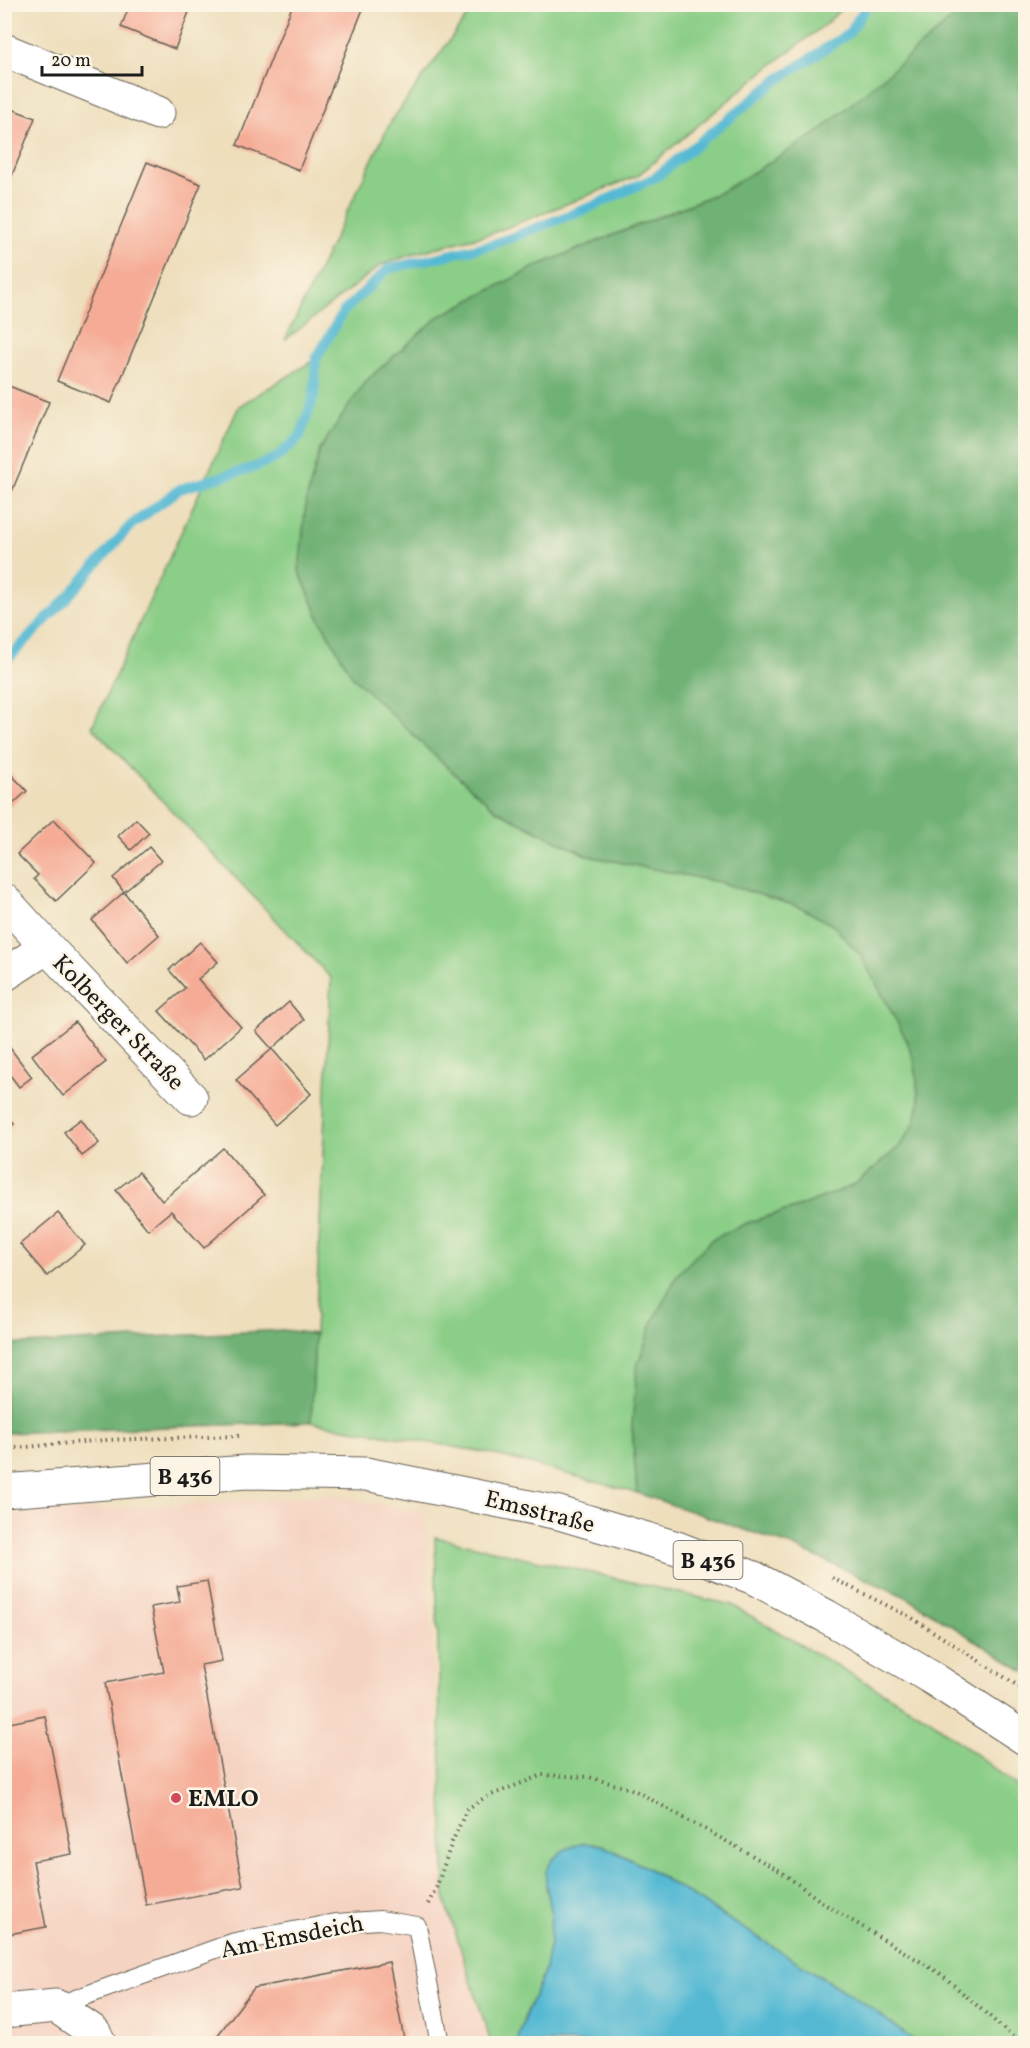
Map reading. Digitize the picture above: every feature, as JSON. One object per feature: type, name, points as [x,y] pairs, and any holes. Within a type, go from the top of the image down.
[{"type":"main road","points":[[4,50],[158,113]]},
{"type":"main road","name":"Kolberger Straße","points":[[4,900],[191,1098]]},
{"type":"main road","name":"Kolberger Straße","points":[[4,975],[47,946]]},
{"type":"main road","name":"Emsstraße","points":[[4,1491],[246,1472],[366,1474],[559,1513],[677,1548],[754,1578],[826,1616],[932,1678],[1026,1739]]},
{"type":"main road","points":[[56,2006],[94,2032],[100,2043]]},
{"type":"main road","name":"Am Emsdeich","points":[[4,2011],[56,2006]]},
{"type":"lane","name":"Am Emsdeich","points":[[56,2006],[235,1942],[336,1923],[380,1920],[417,1926]]},
{"type":"lane","points":[[417,1926],[440,2043]]},
{"type":"path","points":[[417,1926],[437,1886],[452,1842],[467,1809],[484,1798],[542,1775],[589,1777],[634,1791],[780,1871],[826,1905],[940,1974],[1021,2043]]},
{"type":"shaded area","points":[[334,1495],[426,1514],[445,1900],[489,2043],[5,2044],[5,1515]]},
{"type":"green space","points":[[970,4],[1026,5],[1025,1672],[906,1597],[792,1546],[637,1493],[632,1425],[637,1367],[652,1323],[677,1275],[711,1240],[747,1223],[798,1207],[854,1185],[899,1147],[914,1125],[919,1104],[915,1063],[905,1037],[861,956],[834,926],[800,907],[719,882],[588,856],[496,810],[436,757],[352,676],[320,620],[299,571],[306,501],[320,449],[365,382],[438,317],[539,265],[723,191],[816,134]]},
{"type":"green space","points":[[475,5],[845,5],[827,23],[764,71],[637,176],[490,234],[416,253],[381,265],[285,340],[390,123]]},
{"type":"green space","points":[[868,5],[970,5],[816,134],[723,191],[539,265],[438,317],[365,382],[320,449],[299,571],[320,620],[353,676],[436,757],[496,810],[588,856],[719,882],[800,907],[834,926],[861,956],[906,1037],[915,1063],[919,1104],[914,1125],[899,1147],[854,1185],[798,1207],[747,1223],[711,1240],[632,1425],[637,1493],[489,1453],[311,1422],[331,978],[92,727],[239,406],[316,359],[343,312],[388,269],[491,245],[591,208],[656,177],[776,81],[849,33]]},
{"type":"green space","points":[[283,1330],[315,1334],[311,1422],[5,1433],[5,1345]]},
{"type":"green space","points":[[435,1537],[732,1605],[929,1719],[1025,1792],[1025,2043],[917,2043],[868,2006],[647,1868],[602,1845],[582,1843],[564,1850],[552,1860],[546,1885],[551,1909],[550,1944],[544,1973],[524,2019],[517,2043],[491,2043],[445,1900]]},
{"type":"water","points":[[582,1843],[602,1845],[647,1868],[868,2006],[917,2043],[517,2043],[524,2019],[544,1973],[550,1944],[551,1909],[546,1872],[552,1860],[564,1850]]},
{"type":"building","points":[[130,4],[192,4],[175,49],[121,27]]},
{"type":"building","points":[[293,4],[365,4],[299,170],[237,145]]},
{"type":"building","points":[[4,106],[35,118],[5,193],[4,193]]},
{"type":"building","points":[[147,162],[201,184],[111,403],[57,381]]},
{"type":"building","points":[[4,384],[49,402],[5,508],[4,508]]},
{"type":"building","points":[[4,767],[27,791],[4,812]]},
{"type":"building","points":[[54,819],[96,863],[56,901],[34,879],[38,875],[17,854]]},
{"type":"building","points":[[136,819],[149,833],[131,850],[118,836]]},
{"type":"building","points":[[149,847],[161,861],[124,892],[113,878]]},
{"type":"building","points":[[124,892],[159,935],[127,963],[92,920]]},
{"type":"building","points":[[200,942],[218,962],[198,979],[241,1027],[204,1060],[159,1011],[185,988],[169,970]]},
{"type":"building","points":[[289,1002],[304,1020],[272,1049],[256,1031]]},
{"type":"building","points":[[75,1022],[106,1062],[63,1096],[32,1055]]},
{"type":"building","points":[[7,1044],[32,1077],[19,1087],[4,1067],[4,1046]]},
{"type":"building","points":[[272,1049],[311,1094],[275,1125],[236,1080]]},
{"type":"building","points":[[4,1113],[14,1124],[4,1132]]},
{"type":"building","points":[[81,1119],[99,1143],[82,1156],[64,1132]]},
{"type":"building","points":[[223,1148],[264,1195],[204,1248],[171,1211],[148,1230],[116,1190],[139,1172],[162,1201]]},
{"type":"building","points":[[58,1213],[85,1245],[47,1276],[20,1244]]},
{"type":"building","name":"EMLO","points":[[207,1581],[222,1661],[201,1665],[243,1887],[146,1905],[105,1683],[164,1672],[151,1607],[180,1602],[177,1586]]},
{"type":"building","points":[[45,1716],[72,1854],[33,1861],[46,1927],[4,1935],[4,1724]]},
{"type":"building","points":[[389,1962],[405,2044],[211,2044],[254,1988]]},
{"type":"waterway","points":[[8,659],[66,599],[131,525],[180,489],[255,467],[276,458],[300,437],[314,396],[316,359],[343,312],[388,269],[491,245],[591,207],[656,177],[776,81],[849,33],[868,4]]},
{"type":"place","name":"EMLO","points":[[176,1798]]}]
